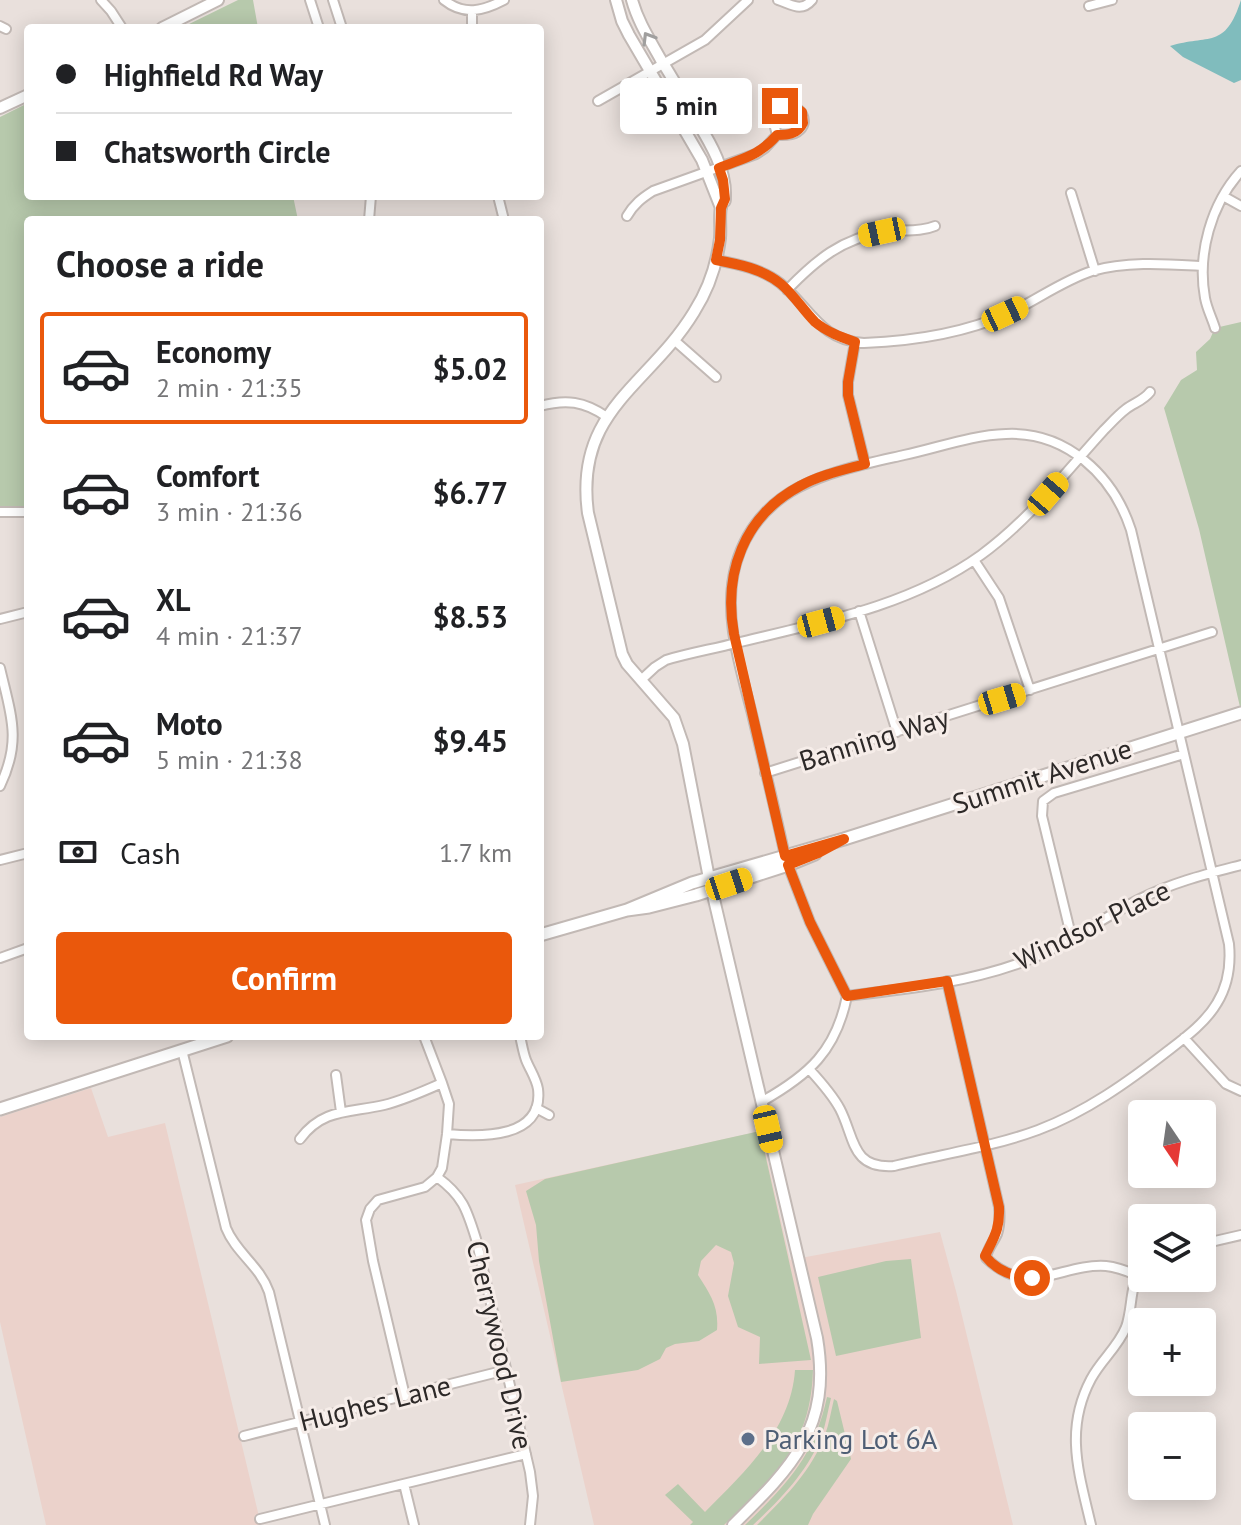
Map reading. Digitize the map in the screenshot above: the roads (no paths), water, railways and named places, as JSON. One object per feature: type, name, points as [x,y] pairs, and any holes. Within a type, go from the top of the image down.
[{"type":"main road","name":"Summit Avenue","points":[[544,934],[627,910],[648,900],[787,861],[844,839],[1241,713]]},
{"type":"main road","points":[[0,1109],[211,1040]]},
{"type":"street","points":[[101,0],[119,24]]},
{"type":"street","points":[[170,24],[218,0]]},
{"type":"street","points":[[310,0],[318,24]]},
{"type":"street","points":[[333,0],[341,24]]},
{"type":"street","points":[[444,0],[455,8],[472,11],[504,0]]},
{"type":"street","points":[[616,0],[622,21],[697,151],[721,208]]},
{"type":"street","points":[[632,0],[641,25],[707,138],[723,180],[725,199],[721,208],[716,260],[699,305],[674,340],[607,417],[589,459],[586,500],[619,647],[624,659],[670,713],[679,730],[711,884],[817,1338],[820,1364],[819,1389],[811,1425],[799,1451],[782,1476],[733,1525]]},
{"type":"street","points":[[598,101],[705,40],[748,0]]},
{"type":"street","points":[[778,0],[798,8],[812,0]]},
{"type":"street","points":[[1089,6],[1112,0]]},
{"type":"street","points":[[472,11],[472,24]]},
{"type":"street","points":[[0,108],[24,97]]},
{"type":"street","points":[[627,216],[641,198],[653,191],[756,154],[777,135],[792,134],[801,127],[804,117],[795,106],[786,104],[774,111],[772,120],[777,135]]},
{"type":"street","points":[[1215,328],[1205,298],[1202,266],[1210,225],[1223,196],[1241,171]]},
{"type":"street","points":[[1071,193],[1095,271]]},
{"type":"street","points":[[1223,196],[1241,206]]},
{"type":"street","points":[[787,290],[818,260],[846,243],[882,232],[925,230],[935,226]]},
{"type":"street","points":[[716,260],[763,273],[787,290],[821,326],[855,342],[883,342],[978,325],[1095,271],[1135,264],[1202,266]]},
{"type":"street","points":[[674,340],[716,377]]},
{"type":"street","points":[[855,342],[848,395],[865,464]]},
{"type":"street","points":[[641,680],[666,660],[859,611],[915,591],[974,560],[1018,526],[1123,411],[1148,395]]},
{"type":"street","points":[[544,405],[571,401],[595,409],[607,417]]},
{"type":"street","points":[[761,1102],[783,1090],[809,1069],[827,1048],[838,1032],[847,996],[810,922],[787,861],[765,773],[730,607],[738,557],[745,541],[776,503],[814,479],[968,440],[1008,434],[1052,442],[1081,457],[1108,484],[1126,514],[1229,944],[1224,989],[1216,1006],[1184,1038],[1119,1087],[1077,1113],[1031,1132],[894,1166],[868,1163],[857,1151],[837,1104],[809,1069]]},
{"type":"street","points":[[0,512],[24,512]]},
{"type":"street","points":[[974,560],[999,598],[1030,690]]},
{"type":"street","points":[[859,611],[897,732]]},
{"type":"street","points":[[0,619],[24,613]]},
{"type":"street","name":"Banning Way","points":[[765,773],[1212,632]]},
{"type":"street","points":[[0,668],[14,733],[12,756],[0,786]]},
{"type":"street","points":[[1073,938],[1042,816],[1043,801],[1054,793],[1184,754]]},
{"type":"street","points":[[0,860],[24,854]]},
{"type":"street","name":"Windsor Place","points":[[847,996],[947,981],[1008,967],[1073,938],[1141,898],[1177,882],[1241,865]]},
{"type":"street","points":[[0,958],[24,949]]},
{"type":"street","points":[[947,981],[999,1207],[998,1231],[985,1256],[1006,1272],[1022,1277],[1041,1277],[1099,1266],[1128,1269]]},
{"type":"street","points":[[1184,1038],[1226,1084],[1241,1091]]},
{"type":"street","points":[[405,1396],[366,1220],[378,1200],[420,1189],[433,1182],[445,1158],[449,1104],[426,1040]]},
{"type":"street","points":[[447,1134],[474,1136],[509,1131],[532,1114],[538,1100],[537,1085],[521,1040]]},
{"type":"street","points":[[186,1046],[226,1228],[234,1245],[267,1284],[325,1525]]},
{"type":"street","points":[[336,1075],[341,1112]]},
{"type":"street","points":[[300,1139],[322,1118],[386,1104],[442,1083]]},
{"type":"street","points":[[536,1108],[549,1115]]},
{"type":"street","name":"Cherrywood Drive","points":[[437,1177],[458,1195],[468,1213],[526,1454],[533,1496],[530,1525]]},
{"type":"street","points":[[1216,1241],[1241,1235]]},
{"type":"street","points":[[1091,1525],[1078,1471],[1076,1427],[1090,1380],[1127,1325],[1132,1292]]},
{"type":"street","name":"Hughes Lane","points":[[244,1436],[506,1370]]},
{"type":"street","points":[[260,1519],[526,1454]]},
{"type":"street","points":[[404,1484],[414,1525]]},
{"type":"water","points":[[1241,0],[1241,80],[1234,83],[1183,57],[1170,46],[1222,33],[1229,27]]},
{"type":"place","name":"Parking Lot 6A","points":[[748,1439]]}]
